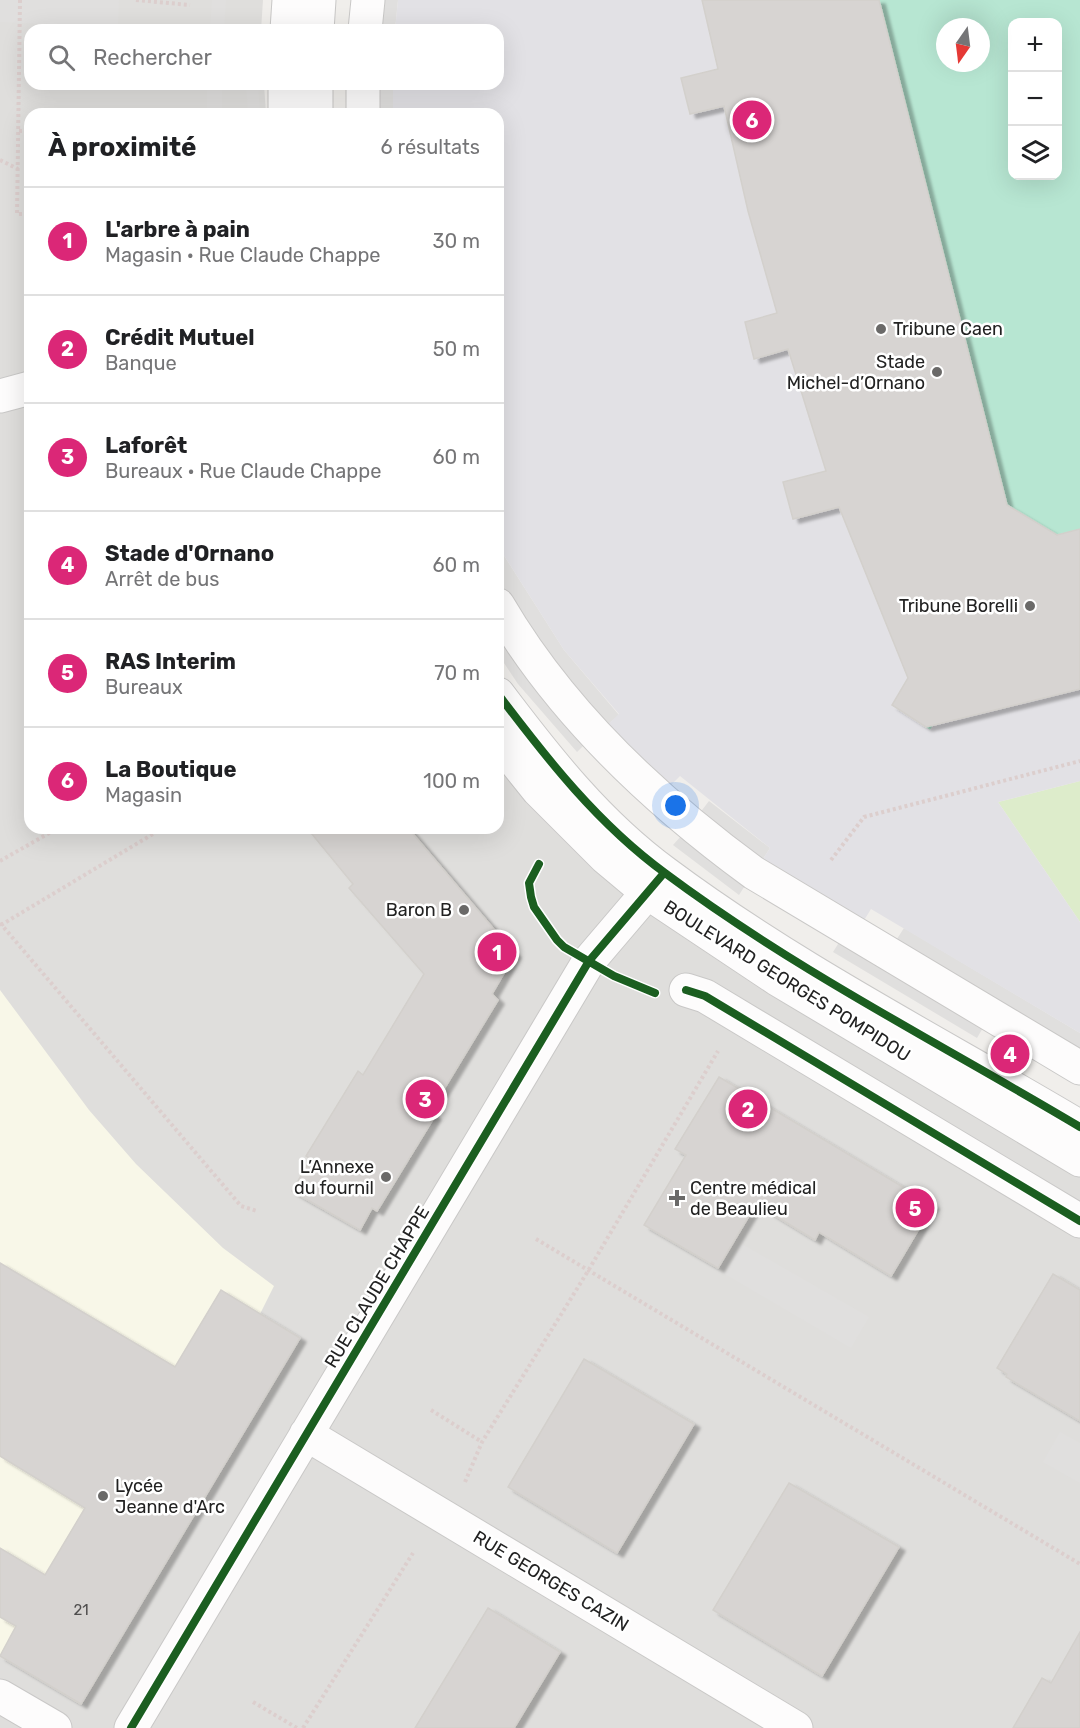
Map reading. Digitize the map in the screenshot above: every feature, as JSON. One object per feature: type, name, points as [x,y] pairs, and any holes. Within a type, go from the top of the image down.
[{"type":"street","points":[[287,24],[289,0]]},
{"type":"street","points":[[317,24],[319,0]]},
{"type":"street","points":[[366,24],[368,0]]},
{"type":"street","points":[[285,90],[285,108]]},
{"type":"street","points":[[316,90],[316,108]]},
{"type":"street","points":[[363,90],[363,108]]},
{"type":"street","points":[[0,396],[24,390]]},
{"type":"street","points":[[504,614],[540,668],[597,735],[659,798],[718,846],[754,873],[1080,1068]]},
{"type":"street","name":"BOULEVARD GEORGES POMPIDOU","points":[[504,702],[542,752],[656,883],[777,979],[1080,1160]]},
{"type":"street","name":"BOULEVARD GEORGES POMPIDOU","points":[[504,748],[538,790],[605,857],[799,963],[1080,1126]]},
{"type":"street","name":"RUE CLAUDE CHAPPE","points":[[131,1728],[589,961],[656,883]]},
{"type":"street","points":[[686,990],[705,996],[1080,1221]]},
{"type":"street","name":"RUE GEORGES CAZIN","points":[[306,1434],[796,1728]]},
{"type":"street","points":[[0,1696],[55,1728]]},
{"type":"path","points":[[20,0],[17,214],[24,214]]},
{"type":"path","points":[[136,0],[190,5]]},
{"type":"path","points":[[19,131],[24,131]]},
{"type":"path","points":[[0,160],[18,169]]},
{"type":"path","points":[[831,860],[864,817],[1080,761]]},
{"type":"path","points":[[0,861],[47,834]]},
{"type":"path","points":[[153,834],[1,924],[241,1206],[257,1211]]},
{"type":"path","points":[[465,1482],[482,1442],[588,1270],[720,1047]]},
{"type":"path","points":[[536,1239],[1080,1564]]},
{"type":"path","points":[[431,1410],[482,1442]]},
{"type":"path","points":[[303,1728],[413,1553]]},
{"type":"path","points":[[254,1702],[297,1728]]},
{"type":"shaded area","points":[[0,0],[263,0],[261,24],[24,24],[24,90],[264,90],[266,108],[24,108],[24,834],[504,834],[504,725],[597,858],[1080,1141],[1080,1728],[0,1728]]},
{"type":"shaded area","points":[[0,0],[119,0],[118,24],[0,22]]},
{"type":"shaded area","points":[[212,0],[226,0],[224,24],[210,24]]},
{"type":"shaded area","points":[[381,0],[398,0],[396,24],[379,24]]},
{"type":"shaded area","points":[[398,0],[703,0],[718,69],[682,78],[689,113],[724,106],[748,211],[777,313],[745,323],[754,358],[788,349],[826,471],[783,482],[793,519],[839,507],[908,678],[892,705],[930,730],[933,725],[1080,689],[1080,781],[998,802],[1080,922],[1080,1033],[871,909],[863,922],[761,862],[770,848],[680,776],[668,788],[606,726],[619,714],[564,650],[504,555],[504,108],[393,108],[393,90],[504,90],[504,24],[396,24]]},
{"type":"shaded area","points":[[207,90],[222,90],[222,108],[207,108]]},
{"type":"shaded area","points":[[246,90],[258,90],[260,108],[248,108]]},
{"type":"shaded area","points":[[376,90],[393,90],[393,108],[376,108]]},
{"type":"shaded area","points":[[504,555],[564,650],[619,715],[606,726],[580,696],[504,589]]},
{"type":"shaded area","points":[[504,638],[586,743],[577,752],[518,684],[504,663]]},
{"type":"shaded area","points":[[709,801],[770,848],[761,862],[699,814]]},
{"type":"shaded area","points":[[682,835],[746,884],[739,895],[673,845]]},
{"type":"shaded area","points":[[904,928],[1080,1033],[1080,1052],[895,942]]},
{"type":"shaded area","points":[[840,941],[984,1026],[977,1038],[833,952]]},
{"type":"shaded area","name":"Lycée Jeanne d'Arc","points":[[0,990],[89,1110],[136,1164],[223,1248],[274,1286],[260,1314],[300,1338],[80,1704],[0,1656]]},
{"type":"shaded area","points":[[742,1244],[869,1317],[851,1348],[725,1274]]},
{"type":"shaded area","points":[[1060,1432],[1080,1443],[1080,1483],[1043,1462]]},
{"type":"green space","name":"Stade Michel-d’Ornano","points":[[703,0],[1080,0],[1080,689],[934,725],[930,730],[892,705],[908,678],[839,507],[793,519],[783,482],[826,470],[788,350],[754,359],[745,322],[777,312],[737,165],[690,114],[681,78],[706,18]]},
{"type":"green space","points":[[1080,781],[1080,922],[998,802]]},
{"type":"building","name":"Stade Michel-d’Ornano","points":[[702,0],[879,0],[1007,505],[1057,535],[1080,529],[1080,689],[926,727],[892,705],[908,678],[839,507],[793,519],[783,482],[826,471],[788,349],[754,359],[745,322],[777,313],[748,211],[724,106],[690,114],[681,78],[718,69]]},
{"type":"building","points":[[312,834],[413,834],[515,954],[492,994],[498,1000],[430,1112],[435,1116],[377,1211],[372,1208],[360,1230],[292,1191],[311,1159],[306,1156],[358,1071],[363,1075],[424,974],[349,888],[353,884]]},
{"type":"building","points":[[719,1077],[933,1205],[891,1276],[819,1232],[815,1240],[756,1204],[718,1268],[644,1225],[686,1155],[675,1149]]},
{"type":"building","points":[[0,1263],[175,1367],[221,1290],[300,1338],[81,1704],[0,1656],[16,1626],[0,1617],[0,1548],[45,1575],[85,1508],[0,1456]]},
{"type":"building","points":[[1053,1274],[1080,1290],[1080,1421],[1006,1377],[1007,1374],[997,1368]]},
{"type":"building","points":[[584,1359],[694,1424],[617,1553],[508,1487]]},
{"type":"building","points":[[789,1483],[899,1547],[822,1676],[713,1610]]},
{"type":"building","points":[[488,1608],[560,1652],[514,1728],[415,1728]]},
{"type":"building","points":[[1080,1632],[1080,1728],[1013,1728],[1042,1678],[1051,1683]]},
{"type":"cycle path","points":[[504,702],[575,790],[618,834],[665,873],[765,942],[817,974],[1080,1127]]},
{"type":"cycle path","points":[[539,864],[529,883],[531,897],[534,907],[557,940],[564,947],[614,976],[655,993]]},
{"type":"cycle path","points":[[131,1728],[589,961],[664,873]]},
{"type":"cycle path","points":[[686,990],[705,996],[1080,1221]]},
{"type":"place","name":"La Boutique","points":[[752,120]]},
{"type":"place","name":"Tribune Caen","points":[[881,329]]},
{"type":"place","name":"Stade Michel-d’Ornano","points":[[937,372]]},
{"type":"place","name":"Tribune Borelli","points":[[1030,606]]},
{"type":"place","name":"Baron B","points":[[464,910]]},
{"type":"place","name":"L'arbre à pain","points":[[497,952]]},
{"type":"place","name":"Stade d'Ornano","points":[[1010,1054]]},
{"type":"place","name":"Laforêt","points":[[425,1099]]},
{"type":"place","name":"Crédit Mutuel","points":[[748,1109]]},
{"type":"place","name":"L’Annexe du fournil","points":[[386,1177]]},
{"type":"place","name":"Centre médical de Beaulieu","points":[[677,1198]]},
{"type":"place","name":"RAS Interim","points":[[915,1208]]},
{"type":"place","name":"Lycée Jeanne d'Arc","points":[[103,1496]]}]
